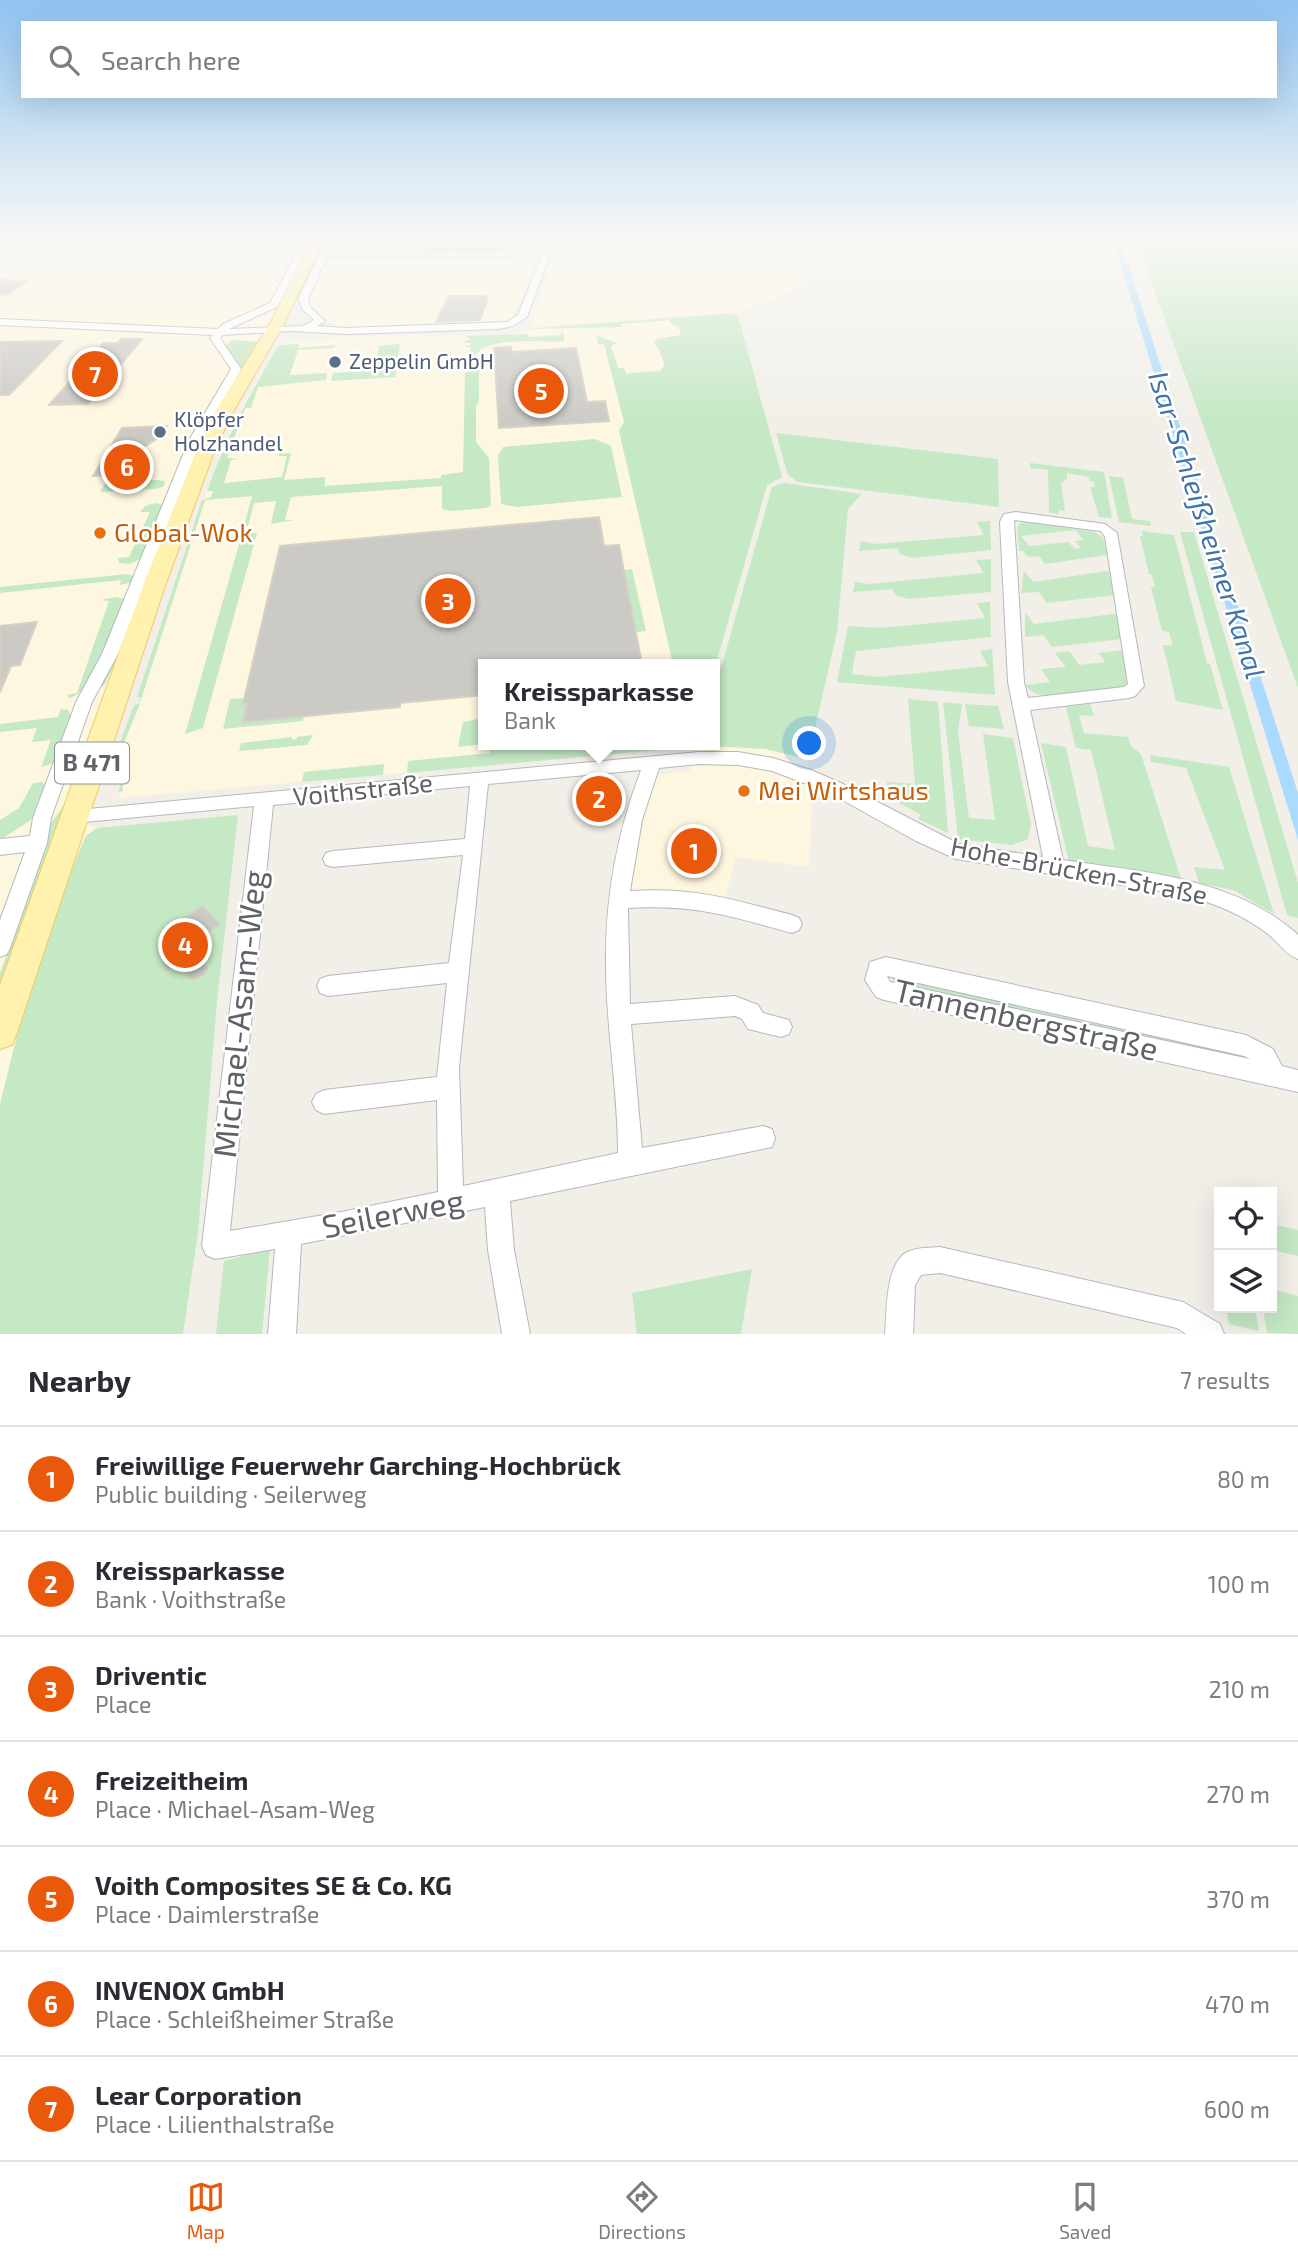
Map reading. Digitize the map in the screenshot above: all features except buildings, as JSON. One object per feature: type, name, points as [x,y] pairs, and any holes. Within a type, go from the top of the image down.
[{"type":"main road","name":"B 471","points":[[0,1033],[154,586],[206,449],[288,299]]},
{"type":"street","points":[[0,948],[38,843],[42,818],[85,702],[110,654],[195,440],[236,369],[215,338],[226,326],[279,299]]},
{"type":"street","points":[[303,299],[306,308],[321,324]]},
{"type":"street","points":[[271,332],[321,324],[460,329],[510,324],[520,320],[530,299]]},
{"type":"street","points":[[0,322],[238,335],[321,324]]},
{"type":"street","points":[[510,324],[521,330]]},
{"type":"street","points":[[1021,703],[1035,705],[1129,692],[1136,686],[1112,536],[1105,528],[1009,517],[1016,682],[1055,868]]},
{"type":"street","name":"Hohe-Brücken-Straße","points":[[652,764],[719,757],[781,766],[819,778],[928,839],[956,851],[1186,887],[1211,894],[1242,907],[1273,927],[1298,950]]},
{"type":"street","points":[[630,1163],[631,1134],[620,1015],[619,900],[621,873],[633,821],[652,764]]},
{"type":"street","name":"Voithstraße","points":[[74,816],[652,764]]},
{"type":"street","points":[[451,1203],[447,1087],[479,779]]},
{"type":"street","name":"Michael-Asam-Weg","points":[[217,1229],[264,800]]},
{"type":"street","points":[[0,847],[38,843]]},
{"type":"street","points":[[333,859],[474,846]]},
{"type":"street","points":[[619,900],[666,897],[713,902],[792,924]]},
{"type":"street","name":"Tannenbergstraße","points":[[1274,1076],[1270,1062],[1263,1053],[1246,1046],[886,967],[877,969],[876,980],[884,989],[1274,1076],[1298,1081]]},
{"type":"street","points":[[328,986],[459,972]]},
{"type":"street","points":[[620,1015],[735,1006],[750,1012],[756,1022],[781,1027]]},
{"type":"street","points":[[324,1102],[447,1087]]},
{"type":"street","name":"Seilerweg","points":[[217,1229],[215,1246],[254,1238],[289,1235],[762,1138]]},
{"type":"street","name":"Seilerweg","points":[[497,1192],[501,1250],[516,1334]]},
{"type":"street","name":"Seilerweg","points":[[282,1334],[289,1235]]},
{"type":"street","points":[[898,1334],[902,1282],[913,1263],[940,1260],[1183,1316],[1210,1334]]},
{"type":"shaded area","points":[[0,299],[286,299],[210,436],[73,817],[97,828],[85,836],[56,907],[28,991],[0,1104]]},
{"type":"shaded area","points":[[308,299],[521,299],[507,321],[442,326],[337,328],[306,304]]},
{"type":"shaded area","points":[[540,299],[771,299],[738,312],[531,327]]},
{"type":"shaded area","points":[[670,320],[679,326],[681,335],[658,339],[664,369],[617,374],[717,485],[715,659],[478,659],[478,750],[657,750],[119,798],[121,779],[116,753],[134,705],[139,704],[141,697],[137,697],[191,532],[226,440],[244,403],[280,343],[354,336],[509,335],[525,329]]},
{"type":"shaded area","points":[[765,749],[808,759],[812,803],[809,867],[736,857],[725,897],[625,893],[650,775],[690,771],[691,750]]},
{"type":"green space","points":[[1157,299],[1298,299],[1298,688]]},
{"type":"green space","points":[[727,314],[738,316],[782,477],[767,485],[717,659],[672,659],[619,431],[624,422],[604,344],[598,344],[596,335],[617,343],[611,346],[618,368],[624,368],[626,374],[660,371],[665,365],[658,347],[654,344],[657,339],[681,335],[679,326],[674,326],[669,320],[621,324],[623,327],[525,329]]},
{"type":"green space","points":[[561,332],[564,341],[504,343],[483,348],[476,354],[479,364],[479,401],[476,406],[476,442],[489,458],[491,505],[487,508],[452,511],[442,509],[442,486],[291,497],[285,520],[294,520],[271,524],[276,501],[254,503],[248,526],[244,526],[252,496],[205,500],[139,706],[120,752],[123,791],[119,792],[121,779],[116,753],[134,705],[139,704],[141,697],[137,697],[202,500],[211,497],[213,491],[207,491],[222,452],[248,399],[279,345],[299,344],[298,348],[335,345],[334,348],[298,350],[290,375],[327,373],[326,380],[258,387],[251,408],[245,408],[227,458],[239,459],[231,460],[224,483],[282,477],[287,456],[279,454],[291,453],[284,480],[325,477],[325,486],[441,478],[441,475],[463,472],[465,372],[471,371],[465,369],[465,366],[471,366],[471,363],[465,363],[471,358],[465,358],[471,353],[465,353],[471,348],[465,346],[471,343],[465,341],[471,340],[465,336],[528,334],[529,337],[561,335]]},
{"type":"green space","points":[[232,340],[258,342],[223,403],[126,642],[104,686],[99,687],[200,436],[239,369],[238,363],[225,346]]},
{"type":"green space","points":[[400,344],[395,377],[331,381],[333,373],[375,370],[379,346]]},
{"type":"green space","points":[[776,433],[998,459],[999,507],[798,482],[788,475]]},
{"type":"green space","points":[[595,439],[611,446],[622,497],[517,507],[501,504],[498,456],[503,447]]},
{"type":"green space","points":[[1030,463],[1104,472],[1112,518],[1099,517],[1090,487],[1095,487],[1094,482],[1090,481],[1089,477],[1067,473],[1067,479],[1061,483],[1065,511],[1059,510],[1059,514],[1049,513],[1048,470],[1030,468]]},
{"type":"green space","points":[[1109,476],[1123,478],[1132,519],[1150,521],[1151,526],[1119,522]]},
{"type":"green space","points":[[165,481],[164,486],[156,489],[100,492],[106,482]]},
{"type":"green space","points":[[784,483],[862,494],[848,509],[837,632],[808,759],[765,749],[720,746],[720,672],[772,487]]},
{"type":"green space","points":[[155,503],[163,505],[142,558],[130,564],[119,563],[118,558],[129,557],[150,512],[140,512],[145,506]]},
{"type":"green space","points":[[990,521],[991,550],[912,558],[900,554],[897,548],[859,551],[861,541],[876,544],[984,535],[977,522]]},
{"type":"green space","points":[[1020,523],[1095,532],[1103,538],[1107,555],[1045,564],[1039,556],[1028,557],[1023,551],[1019,551],[1017,527]],"holes":[[[1075,530],[1084,540],[1075,541],[1081,548],[1075,549],[1068,542],[1029,546],[1021,536]]]},
{"type":"green space","points":[[1142,531],[1174,535],[1207,663],[1210,664],[1223,710],[1176,701],[1163,645],[1173,646],[1169,632],[1162,631],[1151,587],[1155,587],[1140,536],[1143,536]]},
{"type":"green space","points":[[1180,532],[1194,532],[1298,883],[1298,918],[1287,915]]},
{"type":"green space","points":[[257,533],[203,728],[185,734],[242,534]]},
{"type":"green space","points":[[991,559],[991,592],[908,599],[896,595],[892,589],[853,592],[855,582],[869,584],[984,573],[976,560]]},
{"type":"green space","points":[[632,569],[646,631],[636,632],[624,570]]},
{"type":"green space","points":[[1024,571],[1033,582],[1107,571],[1112,573],[1114,595],[1047,603],[1039,592],[1021,593]]},
{"type":"green space","points":[[127,574],[135,576],[132,582],[120,585],[121,580],[0,593],[0,587]]},
{"type":"green space","points":[[115,597],[125,599],[103,656],[88,684],[79,694],[69,698],[67,695],[77,693],[109,601],[101,600]]},
{"type":"green space","points":[[990,602],[991,637],[856,651],[852,674],[879,677],[988,666],[980,651],[992,649],[995,695],[837,682],[848,626],[881,628],[985,618],[977,603]]},
{"type":"green space","points":[[1025,612],[1034,624],[1113,614],[1118,616],[1122,639],[1052,647],[1043,635],[1025,637]]},
{"type":"green space","points":[[1124,650],[1130,686],[1058,696],[1032,692],[1026,685],[1050,682],[1041,669],[1066,667],[1055,653],[1069,651],[1079,665],[1105,662],[1099,653]]},
{"type":"green space","points":[[244,698],[243,704],[247,704],[243,722],[304,716],[303,721],[223,729],[230,699]]},
{"type":"green space","points":[[908,699],[938,702],[948,833],[918,819],[921,815],[887,796],[887,782],[915,784]]},
{"type":"green space","points":[[943,702],[962,704],[958,732],[969,818],[995,820],[983,734],[1013,738],[1031,825],[1028,839],[1012,845],[958,839]]},
{"type":"green space","points":[[965,704],[998,706],[1004,729],[969,726]]},
{"type":"green space","points":[[1090,704],[1094,716],[1079,715],[1084,733],[1128,737],[1131,746],[1141,754],[1183,885],[1070,866],[1041,743],[1066,747],[1088,846],[1115,850],[1091,750],[1076,748],[1066,707]]},
{"type":"green space","points":[[61,709],[68,710],[71,715],[54,763],[41,767],[51,740],[32,742],[37,728],[0,732],[0,724],[58,717]]},
{"type":"green space","points":[[478,719],[478,745],[458,747],[463,722]]},
{"type":"green space","points":[[313,735],[307,745],[239,751],[241,743],[292,737],[292,740]]},
{"type":"green space","points":[[490,750],[658,750],[407,773],[408,761],[490,753]]},
{"type":"green space","points":[[1150,755],[1229,767],[1274,914],[1233,890],[1199,883],[1194,867],[1225,870],[1186,768],[1151,762]]},
{"type":"green space","points":[[384,764],[383,775],[302,782],[304,772]]},
{"type":"green space","points":[[42,782],[45,785],[31,820],[0,840],[0,820],[19,808],[33,783]]},
{"type":"green space","points":[[72,795],[0,997],[0,973],[45,850],[51,823]]},
{"type":"green space","points":[[238,815],[217,1001],[198,1232],[183,1334],[0,1334],[0,1104],[28,991],[56,907],[86,836],[97,828]]},
{"type":"green space","points":[[895,977],[1244,1055],[1248,1061],[895,985],[892,980]]},
{"type":"green space","points":[[1277,1225],[1298,1230],[1298,1256],[1277,1251]]},
{"type":"green space","points":[[270,1249],[262,1334],[216,1334],[224,1261]]},
{"type":"green space","points":[[752,1269],[741,1334],[637,1334],[632,1293]]},
{"type":"green space","points":[[1277,1290],[1298,1296],[1298,1334],[1267,1333],[1264,1313],[1277,1313]]},
{"type":"green space","points":[[1227,1313],[1256,1313],[1259,1331],[1229,1324]]},
{"type":"water","name":"Isar-Schleißheimer Kanal","points":[[1131,299],[1139,299],[1298,793],[1298,840]]},
{"type":"place","name":"Zeppelin GmbH","points":[[335,362]]},
{"type":"place","name":"Lear Corporation","points":[[95,374]]},
{"type":"place","name":"Voith Composites SE & Co. KG","points":[[541,391]]},
{"type":"place","name":"Klöpfer Holzhandel","points":[[160,432]]},
{"type":"place","name":"INVENOX GmbH","points":[[127,467]]},
{"type":"place","name":"Global-Wok","points":[[100,533]]},
{"type":"place","name":"Driventic","points":[[448,601]]},
{"type":"place","name":"Mei Wirtshaus","points":[[744,791]]},
{"type":"place","name":"Kreissparkasse","points":[[599,799]]},
{"type":"place","name":"Freiwillige Feuerwehr Garching-Hochbrück","points":[[694,851]]},
{"type":"place","name":"Freizeitheim","points":[[185,945]]}]
